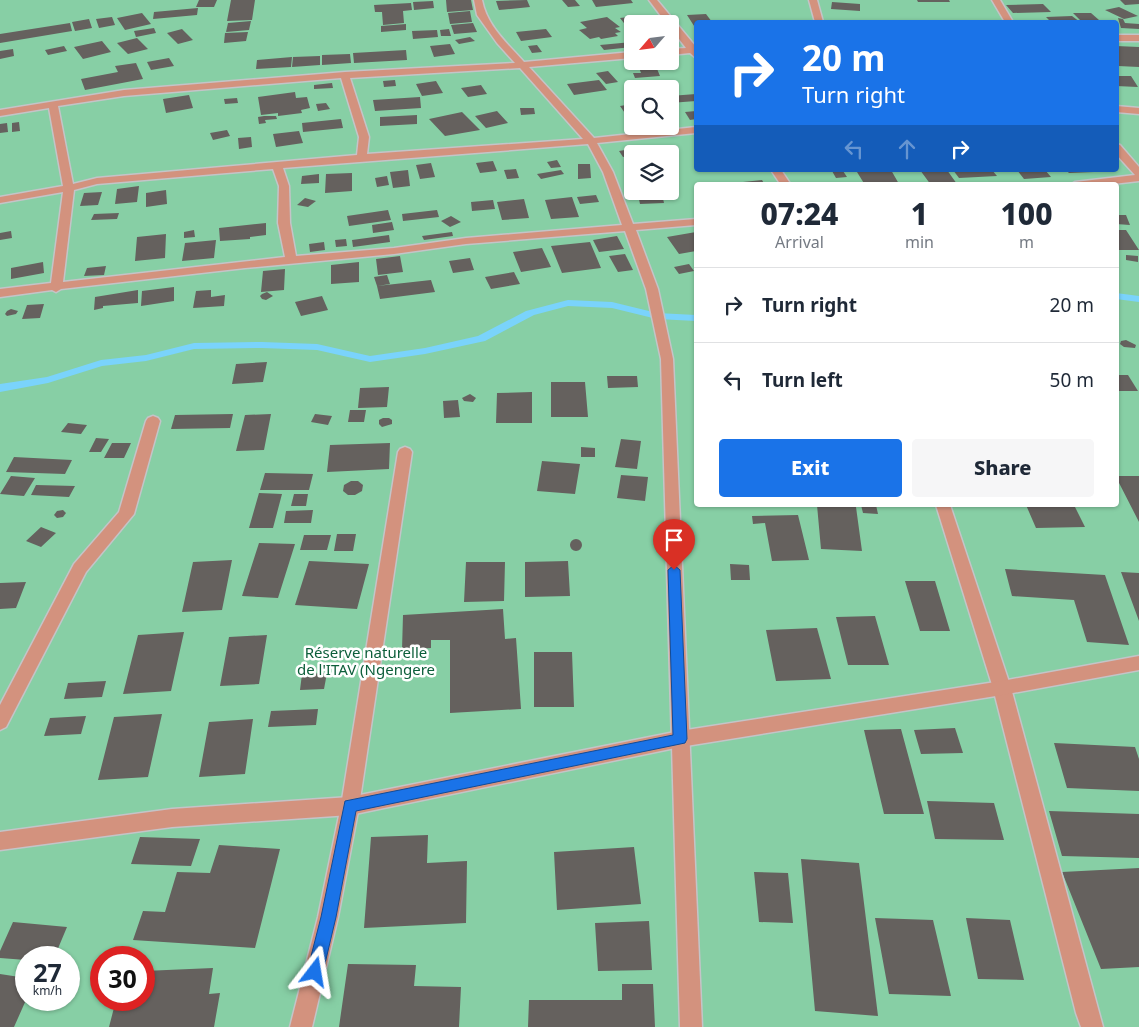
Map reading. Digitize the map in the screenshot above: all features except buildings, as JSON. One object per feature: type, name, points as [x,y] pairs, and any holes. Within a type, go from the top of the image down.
[{"type":"street","points":[[478,0],[481,15],[500,41],[591,141],[608,172],[652,289],[667,359],[692,1027]]},
{"type":"street","points":[[653,0],[694,50]]},
{"type":"street","points":[[813,0],[818,20]]},
{"type":"street","points":[[996,0],[1008,20]]},
{"type":"street","points":[[1119,38],[1139,38]]},
{"type":"street","points":[[679,52],[694,51]]},
{"type":"street","points":[[0,113],[124,93],[345,75],[523,65],[624,56]]},
{"type":"street","points":[[345,75],[364,137],[362,158]]},
{"type":"street","points":[[53,105],[69,188],[56,288]]},
{"type":"street","points":[[1119,109],[1139,111]]},
{"type":"street","points":[[0,200],[97,181],[209,173],[362,158],[591,141],[694,130]]},
{"type":"street","points":[[1119,151],[1139,176]]},
{"type":"street","points":[[277,165],[284,186],[284,223],[291,260]]},
{"type":"street","points":[[1096,182],[1139,176]]},
{"type":"street","points":[[0,293],[466,242],[694,222]]},
{"type":"street","points":[[0,722],[80,568],[126,514],[153,421]]},
{"type":"street","points":[[301,1027],[328,917],[350,806],[405,452]]},
{"type":"street","points":[[944,507],[1002,688],[1086,1013],[1092,1027]]},
{"type":"street","points":[[0,841],[172,818],[350,806],[680,739],[1002,688],[1139,664]]},
{"type":"green space","name":"Réserve naturelle de l'ITAV (Ngengere","points":[[0,0],[1139,0],[1139,1027],[0,1027]]},
{"type":"waterway","points":[[1119,296],[1139,299]]},
{"type":"waterway","points":[[0,388],[48,380],[101,363],[146,358],[194,346],[262,345],[317,347],[370,359],[425,351],[481,339],[530,313],[568,303],[612,305],[657,316],[694,318]]},
{"type":"route","points":[[315,972],[350,806],[680,739],[674,570]]}]
